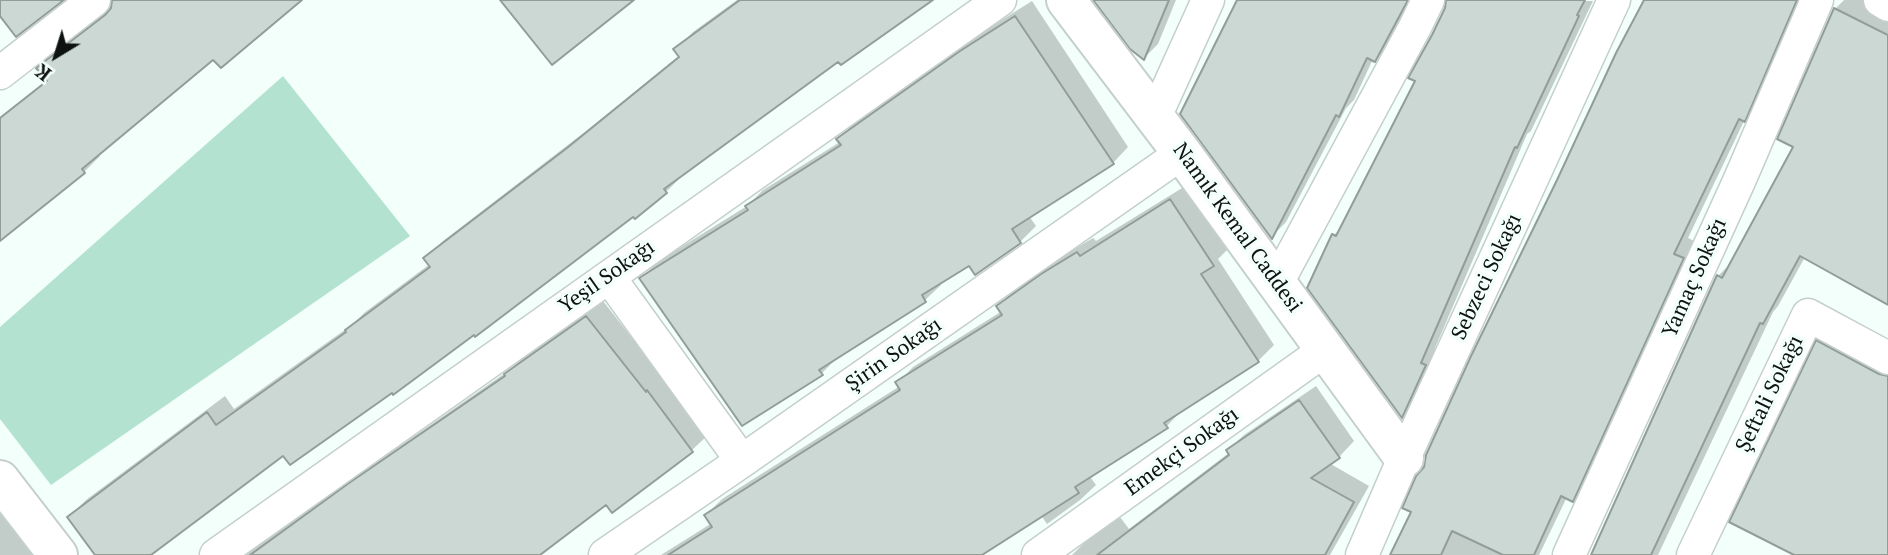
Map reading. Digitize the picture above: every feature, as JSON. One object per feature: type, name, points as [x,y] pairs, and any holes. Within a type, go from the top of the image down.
[{"type":"main road","name":"Namık Kemal Caddesi","points":[[1066,0],[1182,153],[1404,458]]},
{"type":"main road","points":[[0,480],[58,555]]},
{"type":"street","points":[[0,73],[94,0]]},
{"type":"street","name":"Yeşil Sokağı","points":[[216,555],[1000,0]]},
{"type":"street","points":[[1155,117],[1208,0]]},
{"type":"street","points":[[1277,283],[1428,0]]},
{"type":"street","name":"Sebzeci Sokağı","points":[[1362,555],[1615,0]]},
{"type":"street","name":"Yamaç Sokağı","points":[[1569,555],[1734,192],[1817,0]]},
{"type":"street","points":[[1880,0],[1888,5]]},
{"type":"street","name":"Şirin Sokağı","points":[[605,555],[1182,153]]},
{"type":"street","points":[[608,276],[742,461]]},
{"type":"street","name":"Şeftali Sokağı","points":[[1705,551],[1808,315],[1888,358]]},
{"type":"street","name":"Emekçi Sokağı","points":[[1038,555],[1325,350]]},
{"type":"green space","points":[[283,76],[410,236],[51,485],[0,419],[0,327]]},
{"type":"building","points":[[0,0],[64,0],[16,37],[0,16]]},
{"type":"building","points":[[112,0],[302,0],[221,68],[213,60],[82,169],[85,173],[0,241],[0,118],[47,81],[36,68],[105,15],[111,8]]},
{"type":"building","points":[[500,0],[634,0],[552,65]]},
{"type":"building","points":[[740,0],[933,0],[841,65],[838,62],[664,189],[667,193],[635,219],[633,217],[475,337],[474,335],[393,395],[392,393],[290,465],[283,456],[151,555],[95,555],[67,517],[207,412],[216,425],[346,332],[345,330],[430,267],[423,258],[567,148],[679,57],[673,49]]},
{"type":"building","points":[[1093,0],[1169,0],[1144,60],[1130,49]]},
{"type":"building","points":[[1237,0],[1408,0],[1375,62],[1367,58],[1339,117],[1336,115],[1272,239],[1180,114]]},
{"type":"building","points":[[1446,0],[1585,0],[1517,148],[1515,147],[1421,363],[1426,365],[1402,418],[1307,288],[1332,234],[1336,236],[1415,81],[1408,78],[1432,35]]},
{"type":"building","points":[[1644,0],[1797,0],[1745,122],[1739,119],[1674,254],[1684,258],[1573,502],[1561,496],[1534,555],[1503,555],[1452,531],[1441,555],[1390,555],[1411,512],[1402,508],[1416,476],[1424,467],[1426,455],[1471,356]]},
{"type":"building","points":[[1834,8],[1888,35],[1888,305],[1800,256],[1763,324],[1760,323],[1651,555],[1591,555],[1717,275],[1722,278],[1793,147],[1777,139]]},
{"type":"building","points":[[1015,16],[1114,164],[1012,229],[1021,243],[975,275],[969,266],[922,295],[926,302],[819,370],[823,375],[742,426],[639,278],[748,210],[745,206],[841,145],[836,139],[960,51]]},
{"type":"building","points":[[1170,199],[1214,266],[1201,274],[1259,362],[1164,423],[1168,428],[1075,487],[1079,493],[982,555],[668,555],[712,527],[704,515],[900,390],[895,382],[1002,315],[996,306],[1041,274],[1077,252],[1080,256]]},
{"type":"building","points":[[586,316],[646,392],[647,390],[693,452],[612,513],[606,505],[540,555],[250,555],[505,376],[504,374]]},
{"type":"building","points":[[1816,340],[1879,374],[1888,376],[1888,555],[1794,555],[1729,522]]},
{"type":"building","points":[[1299,400],[1340,458],[1311,478],[1354,502],[1325,555],[1097,555],[1229,455],[1226,450]]}]
